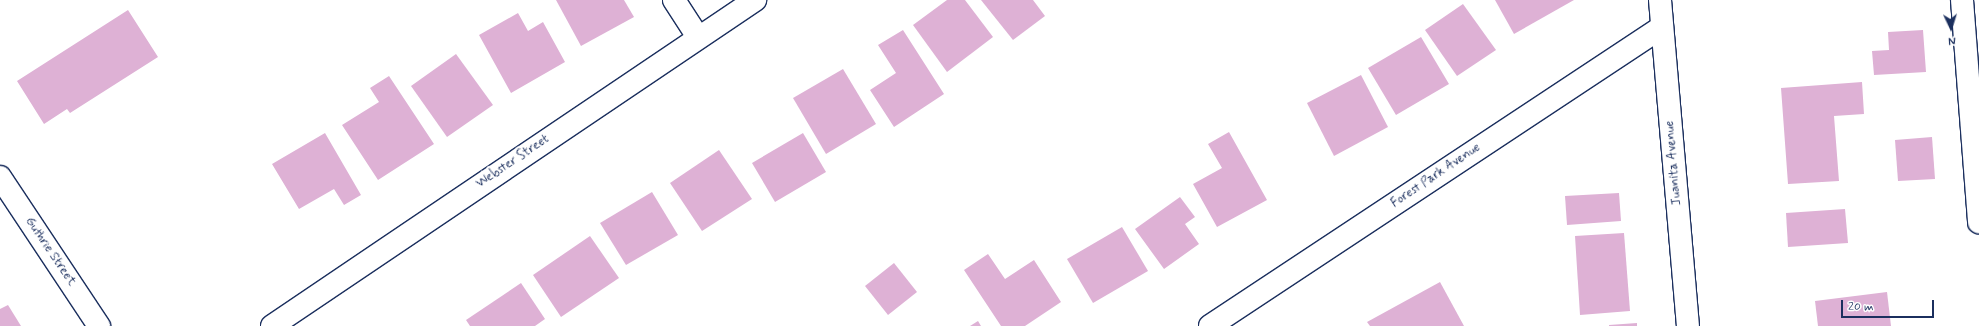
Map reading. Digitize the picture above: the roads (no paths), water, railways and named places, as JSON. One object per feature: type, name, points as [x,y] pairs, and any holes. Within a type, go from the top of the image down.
[{"type":"street","points":[[674,0],[698,37]]},
{"type":"street","name":"Webster Street","points":[[272,326],[698,37],[755,0]]},
{"type":"street","name":"Juanita Avenue","points":[[1660,0],[1688,326]]},
{"type":"street","points":[[1962,0],[1979,222]]},
{"type":"street","name":"Forest Park Avenue","points":[[1210,326],[1662,27]]},
{"type":"street","name":"Guthrie Street","points":[[0,177],[99,326]]}]
